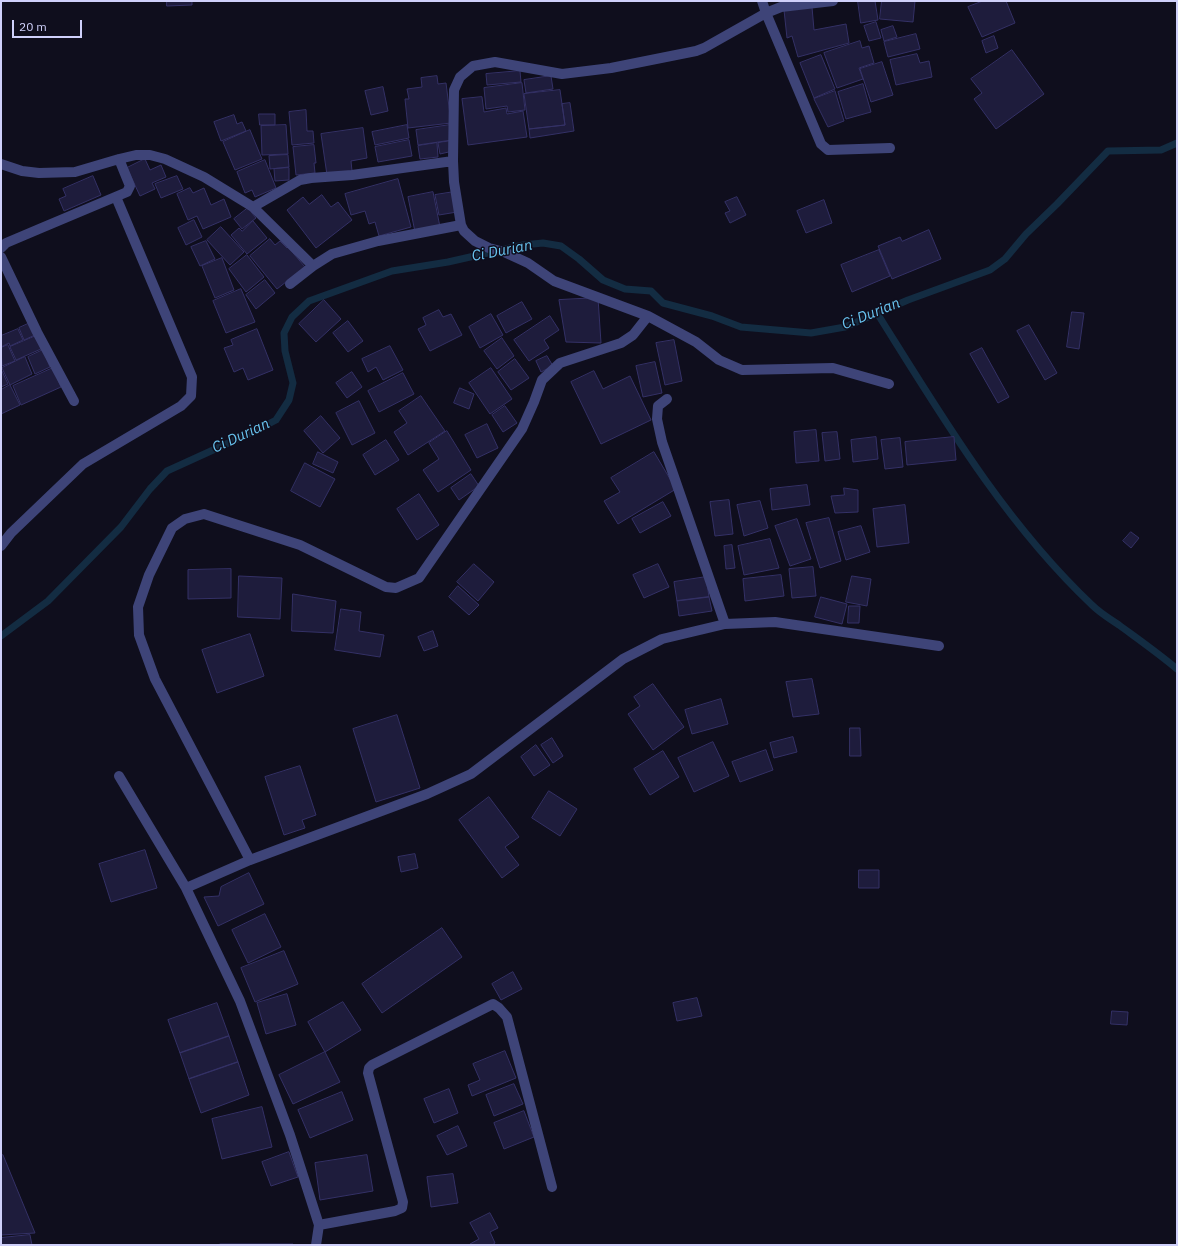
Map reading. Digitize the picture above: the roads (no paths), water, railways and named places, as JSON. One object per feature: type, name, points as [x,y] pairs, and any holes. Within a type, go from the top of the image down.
[{"type":"street","points":[[762,1],[766,14],[821,144],[828,150],[890,148]]},
{"type":"street","points":[[833,1],[781,7],[696,51],[611,68],[562,74],[495,62],[473,66],[460,77],[454,90],[454,182],[462,228],[475,241],[528,263],[554,281],[648,316],[696,342],[719,360],[742,370],[833,368],[889,384]]},
{"type":"street","points":[[1,164],[22,171],[39,173],[75,172],[136,155],[150,155],[165,159],[204,176],[253,207],[313,266]]},
{"type":"street","points":[[1,248],[6,243],[19,237],[127,192],[130,186],[119,159]]},
{"type":"street","points":[[253,207],[300,180],[352,175],[453,161]]},
{"type":"street","points":[[1,546],[11,533],[83,464],[181,406],[191,396],[192,377],[116,197]]},
{"type":"street","points":[[290,284],[313,266],[332,254],[357,246],[462,228]]},
{"type":"street","points":[[1,257],[4,273],[74,401]]},
{"type":"street","points":[[250,860],[155,679],[139,635],[138,607],[149,575],[172,528],[185,519],[204,514],[300,546],[386,587],[396,588],[419,578],[522,429],[542,380],[560,363],[621,343],[633,334],[648,316]]},
{"type":"street","points":[[667,400],[658,406],[657,419],[662,442],[725,624]]},
{"type":"street","points":[[186,888],[250,860],[427,794],[471,774],[623,659],[662,639],[725,624],[775,622],[938,646]]},
{"type":"street","points":[[119,776],[186,888],[240,1001],[290,1135],[319,1225],[316,1245]]},
{"type":"street","points":[[319,1225],[395,1211],[402,1208],[403,1202],[368,1073],[369,1068],[372,1065],[493,1004],[500,1008],[507,1017],[552,1187]]},
{"type":"waterway","name":"Ci Durian","points":[[1,636],[48,601],[121,527],[150,489],[167,471],[276,420],[289,400],[293,383],[285,351],[284,333],[292,317],[309,301],[392,271],[448,262],[523,245],[543,243],[561,246],[579,259],[603,280],[625,289],[651,291],[663,303],[712,316],[741,327],[811,333],[845,327],[908,300],[990,270],[1005,259],[1026,234],[1108,151],[1161,150],[1177,143]]},
{"type":"waterway","points":[[877,313],[950,428],[1002,503],[1030,539],[1060,573],[1095,608],[1177,669]]}]
